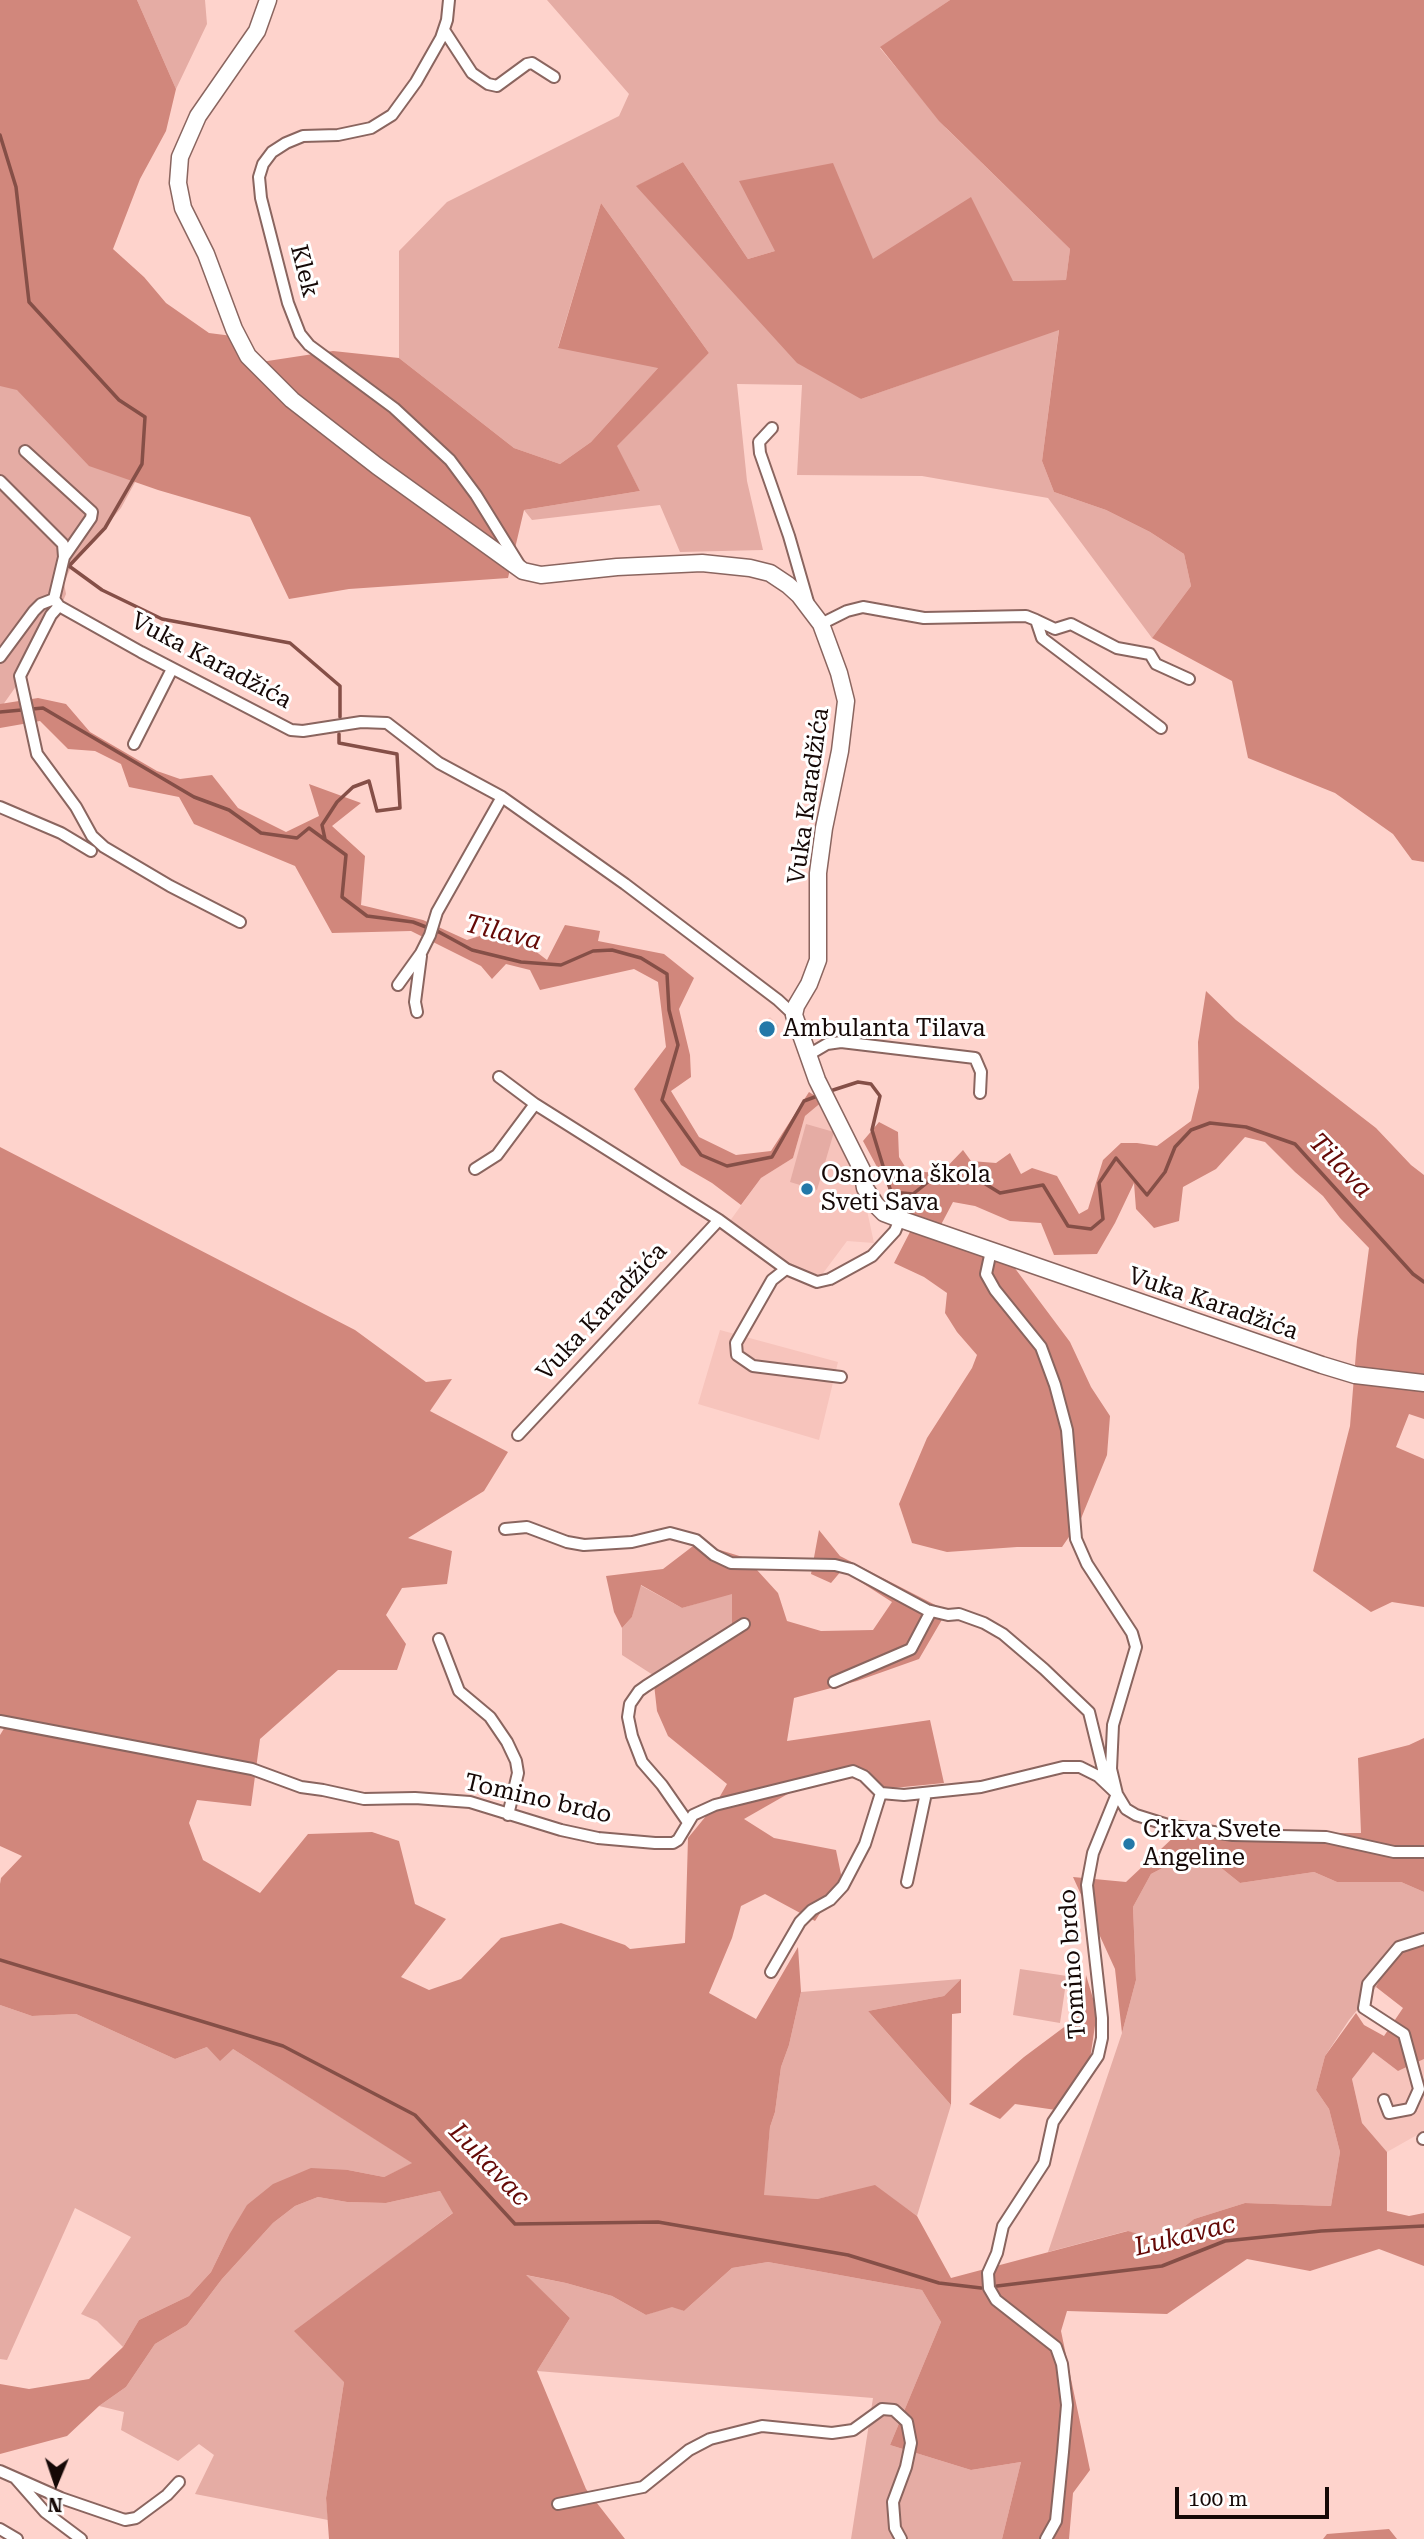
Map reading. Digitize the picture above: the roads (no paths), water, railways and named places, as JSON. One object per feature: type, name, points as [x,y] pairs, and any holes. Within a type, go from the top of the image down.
[{"type":"street","points":[[268,0],[257,32],[198,116],[180,157],[178,183],[183,208],[206,254],[234,329],[248,356],[292,400],[377,466],[523,571],[541,575],[617,567],[702,564],[750,568],[770,573],[788,585],[816,617],[863,607],[923,618],[1026,616],[1055,629],[1071,624],[1117,648],[1150,654],[1156,664],[1189,679]]},
{"type":"street","name":"Klek","points":[[449,0],[444,30],[416,82],[392,115],[371,128],[338,135],[303,136],[286,143],[272,152],[263,164],[259,177],[261,198],[288,303],[300,334],[309,345],[394,408],[450,460],[497,526],[523,571]]},
{"type":"street","points":[[444,30],[472,73],[488,84],[499,85],[532,63],[554,77]]},
{"type":"street","name":"Vuka Karadžića","points":[[772,428],[759,442],[760,453],[816,617],[839,673],[846,701],[840,751],[818,873],[818,961],[794,1015]]},
{"type":"street","points":[[25,451],[92,512],[91,518],[64,557]]},
{"type":"street","points":[[0,481],[63,544],[64,557],[56,602],[20,676],[37,754],[76,807],[92,836],[104,847],[240,922]]},
{"type":"street","points":[[0,657],[41,604],[56,602]]},
{"type":"street","name":"Vuka Karadžića","points":[[56,602],[172,669],[291,730],[303,731],[361,722],[387,723],[439,763],[502,797],[647,901],[794,1015],[817,1080],[862,1170],[865,1188],[884,1213],[1322,1366],[1355,1375],[1424,1383]]},
{"type":"street","points":[[1036,620],[1042,638],[1161,729]]},
{"type":"street","points":[[134,744],[172,669]]},
{"type":"street","points":[[398,985],[421,953],[437,912],[502,797]]},
{"type":"street","points":[[0,807],[61,834],[91,851]]},
{"type":"street","points":[[417,1012],[415,1002],[421,953]]},
{"type":"street","points":[[810,1054],[827,1044],[841,1042],[975,1058],[981,1072],[980,1093]]},
{"type":"street","points":[[499,1077],[535,1104],[719,1220],[786,1269],[817,1282],[830,1279],[872,1256],[895,1231],[900,1219]]},
{"type":"street","points":[[475,1169],[497,1155],[535,1104]]},
{"type":"street","name":"Vuka Karadžića","points":[[518,1435],[719,1220]]},
{"type":"street","points":[[991,1251],[986,1274],[995,1290],[1041,1347],[1055,1385],[1067,1430],[1076,1539],[1087,1564],[1132,1633],[1136,1647],[1113,1725],[1111,1769],[1117,1794]]},
{"type":"street","points":[[786,1269],[772,1280],[747,1320],[736,1343],[737,1355],[753,1366],[841,1377]]},
{"type":"street","points":[[505,1529],[527,1527],[567,1542],[584,1545],[632,1542],[670,1533],[696,1540],[714,1555],[731,1563],[835,1566],[851,1569],[891,1593],[931,1611],[948,1615],[959,1614],[984,1623],[1003,1634],[1044,1669],[1083,1706],[1093,1721],[1102,1769],[1126,1809],[1136,1815],[1168,1825],[1233,1835],[1326,1837],[1394,1852],[1424,1852]]},
{"type":"street","points":[[835,1682],[911,1648],[931,1611]]},
{"type":"street","points":[[687,1821],[642,1762],[628,1717],[630,1704],[646,1686],[744,1624]]},
{"type":"street","points":[[439,1639],[459,1691],[490,1717],[516,1761],[517,1773],[508,1815]]},
{"type":"street","name":"Tomino brdo","points":[[0,1721],[252,1769],[300,1787],[363,1799],[470,1801],[561,1830],[598,1838],[655,1843],[673,1843],[678,1840],[693,1815],[715,1805],[853,1771],[864,1776],[881,1793]]},
{"type":"street","points":[[771,1972],[800,1922],[812,1910],[830,1900],[843,1886],[865,1844],[881,1793],[926,1793],[981,1787],[1063,1767],[1080,1767],[1098,1776],[1117,1794]]},
{"type":"street","points":[[907,1882],[926,1793]]},
{"type":"street","name":"Tomino brdo","points":[[1046,2539],[1056,2521],[1063,2452],[1067,2405],[1062,2364],[1056,2347],[996,2300],[989,2288],[988,2273],[997,2253],[1003,2226],[1044,2163],[1053,2122],[1098,2056],[1102,2018],[1087,1885],[1093,1853],[1117,1794]]},
{"type":"street","points":[[1384,2100],[1389,2113],[1410,2109],[1419,2089],[1404,2034],[1364,2008],[1368,1984],[1399,1947],[1424,1939]]},
{"type":"street","points":[[558,2504],[643,2487],[690,2450],[710,2439],[762,2426],[832,2433],[853,2430],[882,2409],[894,2410],[907,2421],[911,2443],[906,2467],[893,2502],[895,2528],[901,2539]]},
{"type":"street","points":[[6,2473],[61,2498],[125,2520],[136,2518],[167,2495],[179,2482]]},
{"type":"street","points":[[6,2473],[46,2512],[80,2539]]},
{"type":"street","points":[[0,2529],[16,2539]]},
{"type":"waterway","points":[[0,135],[16,187],[29,302],[119,400],[145,417],[142,464],[105,528],[69,566],[102,590],[162,619],[290,643],[340,686],[340,717]]},
{"type":"waterway","name":"Tilava","points":[[0,712],[43,708],[194,797],[229,810],[261,833],[297,838],[309,828],[346,855],[342,897],[367,916],[413,922],[439,932],[472,950],[521,962],[561,965],[593,951],[612,950],[641,958],[667,974],[669,1010],[678,1045],[662,1100],[701,1155],[727,1166],[772,1157],[804,1101],[820,1095]]},
{"type":"waterway","points":[[325,839],[322,825],[337,802],[353,787],[369,781],[377,811],[400,808],[397,754],[339,743],[339,734]]},
{"type":"waterway","name":"Tilava","points":[[827,1092],[858,1082],[871,1084],[880,1096],[872,1130],[891,1192],[913,1194],[928,1182],[961,1169],[1000,1193],[1043,1185],[1068,1226],[1091,1229],[1103,1219],[1099,1183],[1116,1158],[1147,1195],[1165,1172],[1175,1147],[1191,1130],[1210,1123],[1246,1127],[1295,1144],[1413,1274],[1424,1282]]},
{"type":"waterway","name":"Lukavac","points":[[0,1960],[283,2046],[415,2115],[515,2224],[658,2222],[848,2255],[939,2283],[981,2288]]},
{"type":"waterway","name":"Lukavac","points":[[997,2286],[1162,2266],[1225,2241],[1321,2231],[1424,2226]]},
{"type":"place","name":"Ambulanta Tilava","points":[[767,1029]]},
{"type":"place","name":"Osnovna škola Sveti Sava","points":[[807,1189]]},
{"type":"place","name":"Crkva Svete Angeline","points":[[1129,1844]]}]
